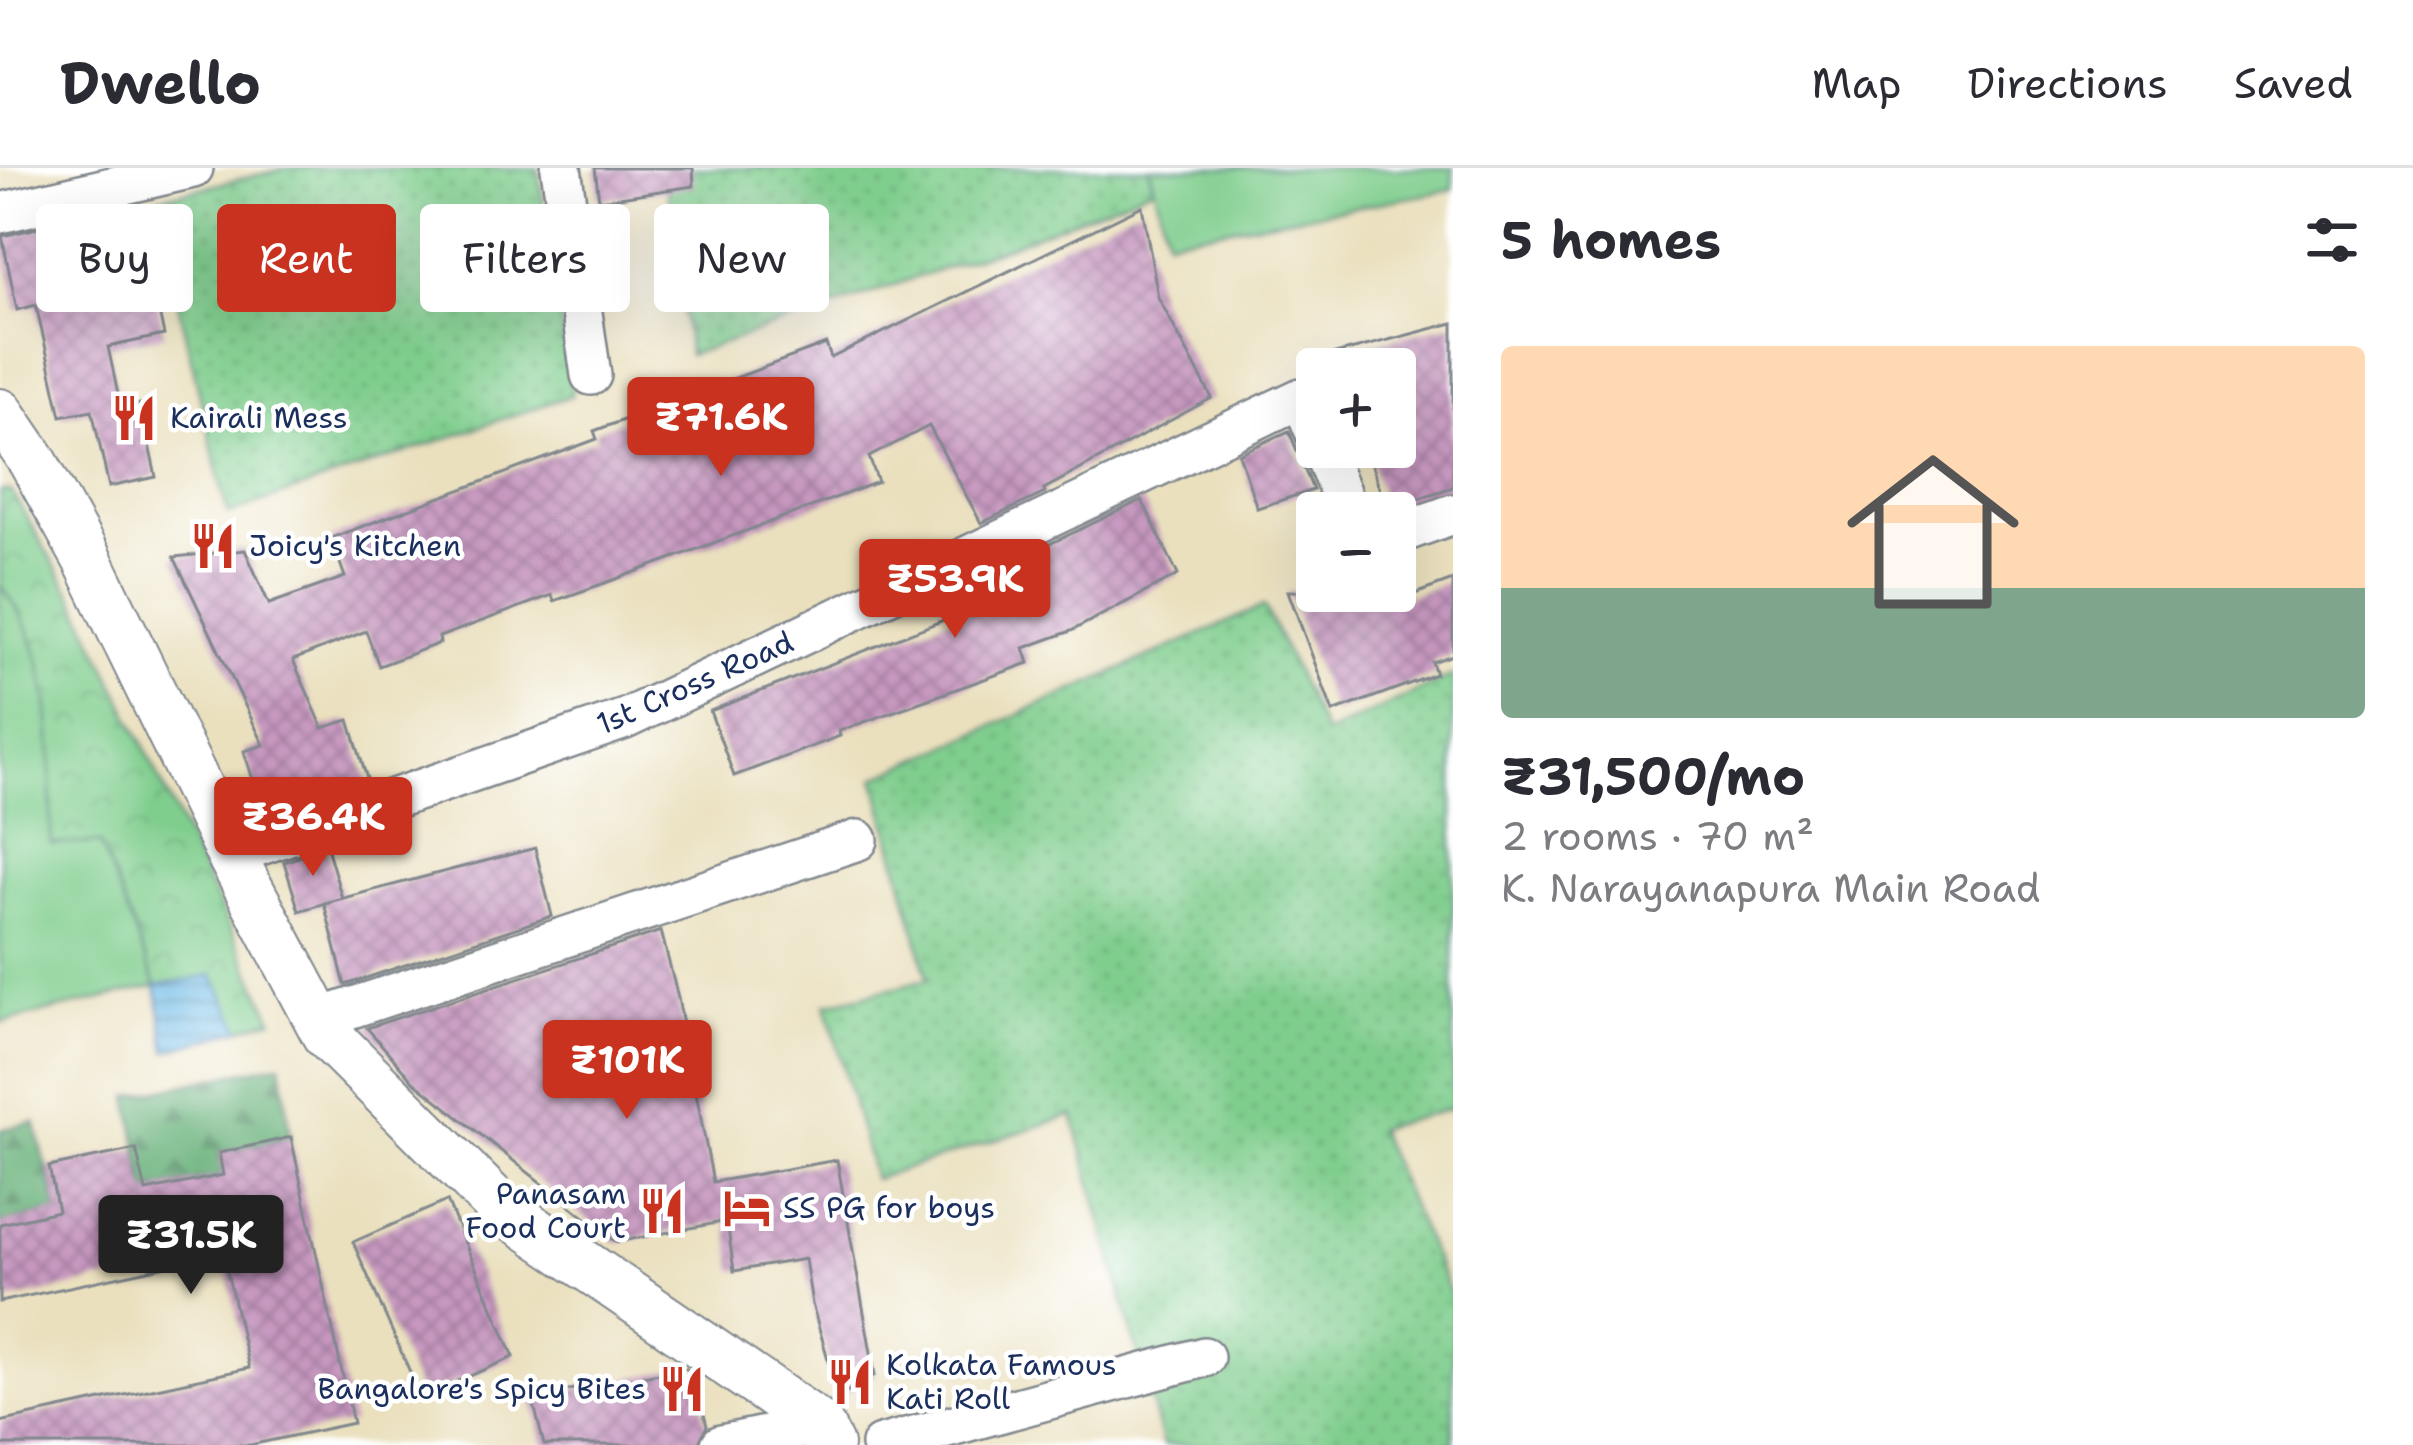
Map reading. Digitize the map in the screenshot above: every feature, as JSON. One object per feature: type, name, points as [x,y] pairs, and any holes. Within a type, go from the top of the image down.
[{"type":"street","points":[[0,213],[193,168]]},
{"type":"street","points":[[561,168],[591,375]]},
{"type":"street","name":"1st Cross Road","points":[[231,855],[625,719],[1296,400]]},
{"type":"street","points":[[0,412],[87,559],[231,855],[326,1034],[500,1207],[824,1435]]},
{"type":"street","points":[[1416,527],[1453,514]]},
{"type":"street","points":[[318,1019],[858,840]]},
{"type":"street","points":[[881,1445],[1204,1357]]},
{"type":"street","points":[[721,1445],[824,1435]]},
{"type":"green space","points":[[289,168],[538,168],[543,204],[420,204],[420,312],[560,312],[572,395],[228,514],[180,312],[193,312],[193,204],[154,204],[153,199]]},
{"type":"green space","points":[[665,168],[1149,168],[1153,188],[1009,246],[829,307],[829,204],[670,204]]},
{"type":"green space","points":[[1150,168],[1453,168],[1453,190],[1167,239]]},
{"type":"green space","points":[[683,312],[815,312],[689,355]]},
{"type":"green space","points":[[0,491],[11,491],[75,600],[273,1019],[167,1051],[156,986],[100,844],[51,845],[48,709],[33,643],[0,585]]},
{"type":"green space","points":[[0,585],[33,643],[42,675],[50,743],[51,844],[100,843],[156,986],[0,1023]]},
{"type":"green space","points":[[1264,606],[1325,734],[1453,675],[1453,1108],[1377,1129],[1453,1300],[1453,1443],[1446,1445],[1163,1445],[1073,1115],[874,1179],[826,1004],[928,979],[875,778]]},
{"type":"green space","points":[[281,1063],[291,1137],[219,1153],[223,1175],[146,1191],[129,1097]]},
{"type":"green space","points":[[35,1122],[58,1211],[0,1224],[0,1130]]},
{"type":"water","points":[[213,975],[241,1029],[167,1051],[156,986]]},
{"type":"building","points":[[595,168],[693,168],[694,186],[599,200]]},
{"type":"building","points":[[1142,206],[1158,297],[1212,398],[1044,489],[1045,493],[981,523],[929,426],[869,457],[878,482],[619,578],[554,601],[552,595],[439,637],[440,643],[379,666],[366,631],[293,660],[323,728],[349,720],[368,782],[270,816],[264,814],[244,751],[264,745],[174,557],[245,550],[269,604],[345,577],[331,538],[597,439],[594,431],[826,344],[831,358]]},
{"type":"building","points":[[36,228],[36,305],[17,310],[2,236]]},
{"type":"building","points":[[38,312],[159,312],[164,335],[108,347],[121,408],[140,404],[156,477],[109,487],[92,410],[61,416]]},
{"type":"building","points":[[1453,323],[1453,487],[1416,499],[1416,492],[1381,492],[1373,468],[1416,468],[1416,348],[1358,348]]},
{"type":"building","points":[[1289,431],[1296,448],[1296,468],[1304,468],[1313,490],[1257,508],[1239,454]]},
{"type":"building","points":[[1142,500],[1178,575],[1071,631],[1024,648],[1029,663],[839,731],[840,736],[734,776],[710,711],[957,615],[952,602],[1007,582],[1001,567]]},
{"type":"building","points":[[1453,580],[1453,655],[1432,662],[1436,674],[1333,712],[1288,591],[1296,591],[1296,612],[1416,612],[1416,594]]},
{"type":"building","points":[[327,847],[342,898],[299,911],[284,862]]},
{"type":"building","points":[[535,848],[552,916],[345,985],[324,903]]},
{"type":"building","points":[[661,931],[713,1182],[837,1160],[875,1375],[839,1397],[812,1304],[805,1259],[734,1271],[727,1221],[617,1242],[413,1081],[367,1028]]},
{"type":"building","points":[[291,1137],[353,1423],[250,1445],[0,1445],[0,1422],[249,1368],[223,1254],[0,1302],[0,1224],[58,1211],[49,1167],[136,1149],[146,1191],[223,1175],[219,1153]]},
{"type":"building","points":[[447,1201],[514,1357],[421,1397],[353,1242]]},
{"type":"building","points":[[685,1368],[694,1374],[707,1426],[698,1445],[544,1445],[532,1397]]},
{"type":"place","name":"Kairali Mess","points":[[134,418]]},
{"type":"place","name":"Joicy's Kitchen","points":[[213,546]]},
{"type":"place","name":"SS PG for boys","points":[[747,1208]]},
{"type":"place","name":"Panasam Food Court","points":[[662,1211]]},
{"type":"place","name":"Kolkata Famous Kati Roll","points":[[850,1382]]},
{"type":"place","name":"Bangalore's Spicy Bites","points":[[682,1389]]}]
